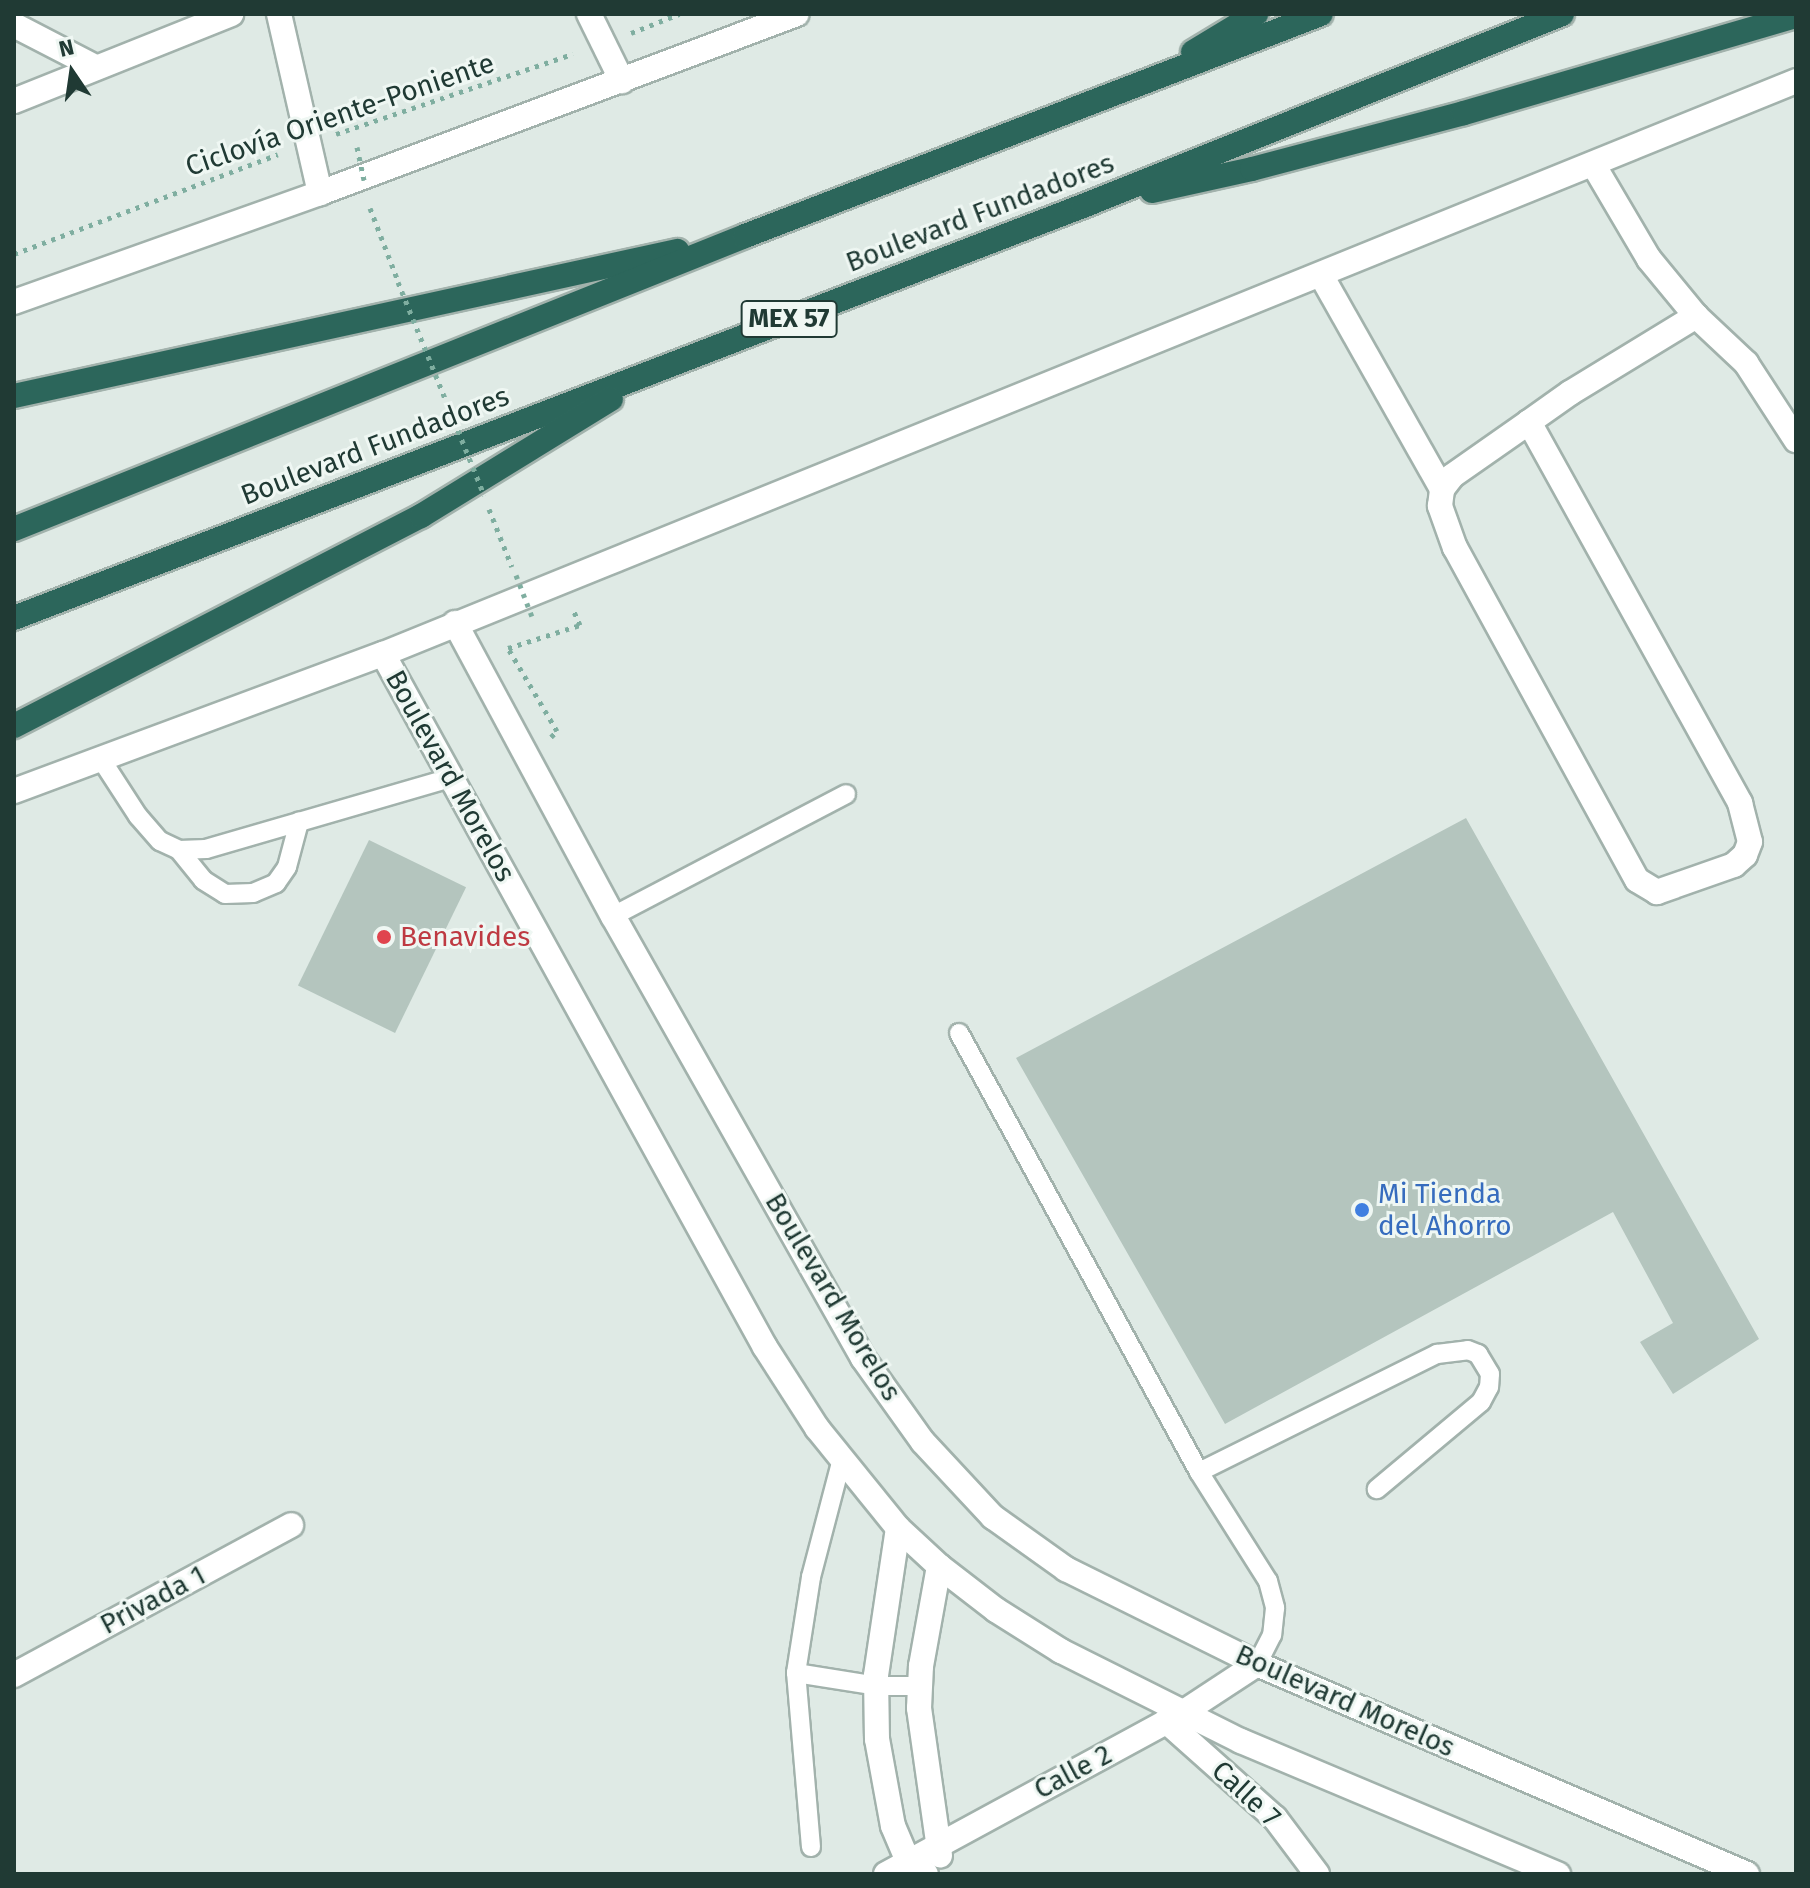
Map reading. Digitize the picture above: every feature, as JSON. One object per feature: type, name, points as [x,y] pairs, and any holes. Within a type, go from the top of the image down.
[{"type":"highway","points":[[1139,85],[1256,14]]},
{"type":"highway","name":"Boulevard Fundadores","points":[[14,529],[745,236],[1321,14]]},
{"type":"highway","name":"Boulevard Fundadores","points":[[14,618],[1083,206],[1562,14]]},
{"type":"highway","points":[[1083,206],[1252,169],[1403,129],[1796,16]]},
{"type":"highway","points":[[14,396],[745,236]]},
{"type":"highway","points":[[14,726],[421,516],[664,367]]},
{"type":"street","points":[[14,101],[93,66],[231,14]]},
{"type":"street","points":[[279,14],[320,193]]},
{"type":"street","points":[[589,14],[622,81]]},
{"type":"street","points":[[14,302],[320,193],[797,14]]},
{"type":"street","points":[[14,25],[93,66]]},
{"type":"street","points":[[14,791],[383,654],[1796,81]]},
{"type":"street","points":[[1593,164],[1649,259],[1696,316],[1746,363],[1796,440]]},
{"type":"street","points":[[1321,275],[1442,489],[1444,524],[1455,548],[1637,880],[1657,892],[1734,865],[1745,855],[1750,842],[1740,803],[1529,422]]},
{"type":"street","points":[[1442,489],[1452,476],[1529,422],[1696,316]]},
{"type":"street","name":"Boulevard Morelos","points":[[455,623],[613,916],[863,1358],[923,1442],[993,1517],[1066,1569],[1257,1664],[1747,1874]]},
{"type":"street","name":"Boulevard Morelos","points":[[383,654],[765,1347],[817,1428],[898,1528],[939,1566],[996,1610],[1175,1717],[1241,1741],[1558,1874]]},
{"type":"street","name":"Privada 1","points":[[14,1675],[291,1525]]},
{"type":"street","points":[[898,1528],[877,1686],[877,1739],[884,1791],[917,1868]]},
{"type":"street","points":[[939,1566],[919,1708],[941,1844],[940,1874]]},
{"type":"street","name":"Calle 2","points":[[886,1874],[917,1868],[941,1844],[1175,1717],[1257,1664]]},
{"type":"street","name":"Calle 7","points":[[1175,1717],[1275,1818],[1317,1874]]},
{"type":"lane","points":[[101,759],[160,841],[179,850],[203,880],[225,894],[253,893],[276,883],[287,867],[299,822]]},
{"type":"lane","points":[[179,850],[206,849],[451,778]]},
{"type":"lane","points":[[613,916],[846,794]]},
{"type":"lane","points":[[959,1033],[1199,1472],[1268,1581],[1275,1608],[1272,1635],[1257,1664]]},
{"type":"lane","points":[[1199,1472],[1437,1354],[1468,1350],[1478,1354],[1490,1374],[1489,1387],[1481,1402],[1377,1489]]},
{"type":"lane","points":[[811,1847],[796,1673],[811,1577],[842,1459]]},
{"type":"lane","points":[[796,1673],[877,1686],[920,1686]]},
{"type":"path","name":"Ciclovía Oriente-Poniente","points":[[14,254],[307,143],[463,94],[679,14]]},
{"type":"path","points":[[357,147],[367,193]]},
{"type":"path","points":[[370,205],[533,619]]},
{"type":"path","points":[[529,761],[557,731],[508,648],[580,625],[573,609],[561,615]]},
{"type":"building","points":[[1466,818],[1759,1339],[1673,1394],[1640,1342],[1673,1323],[1613,1212],[1225,1424],[1016,1058]]},
{"type":"building","name":"Benavides","points":[[369,840],[466,887],[395,1033],[298,986]]},
{"type":"place","name":"Benavides","points":[[384,937]]},
{"type":"place","name":"Mi Tienda del Ahorro","points":[[1362,1210]]}]
